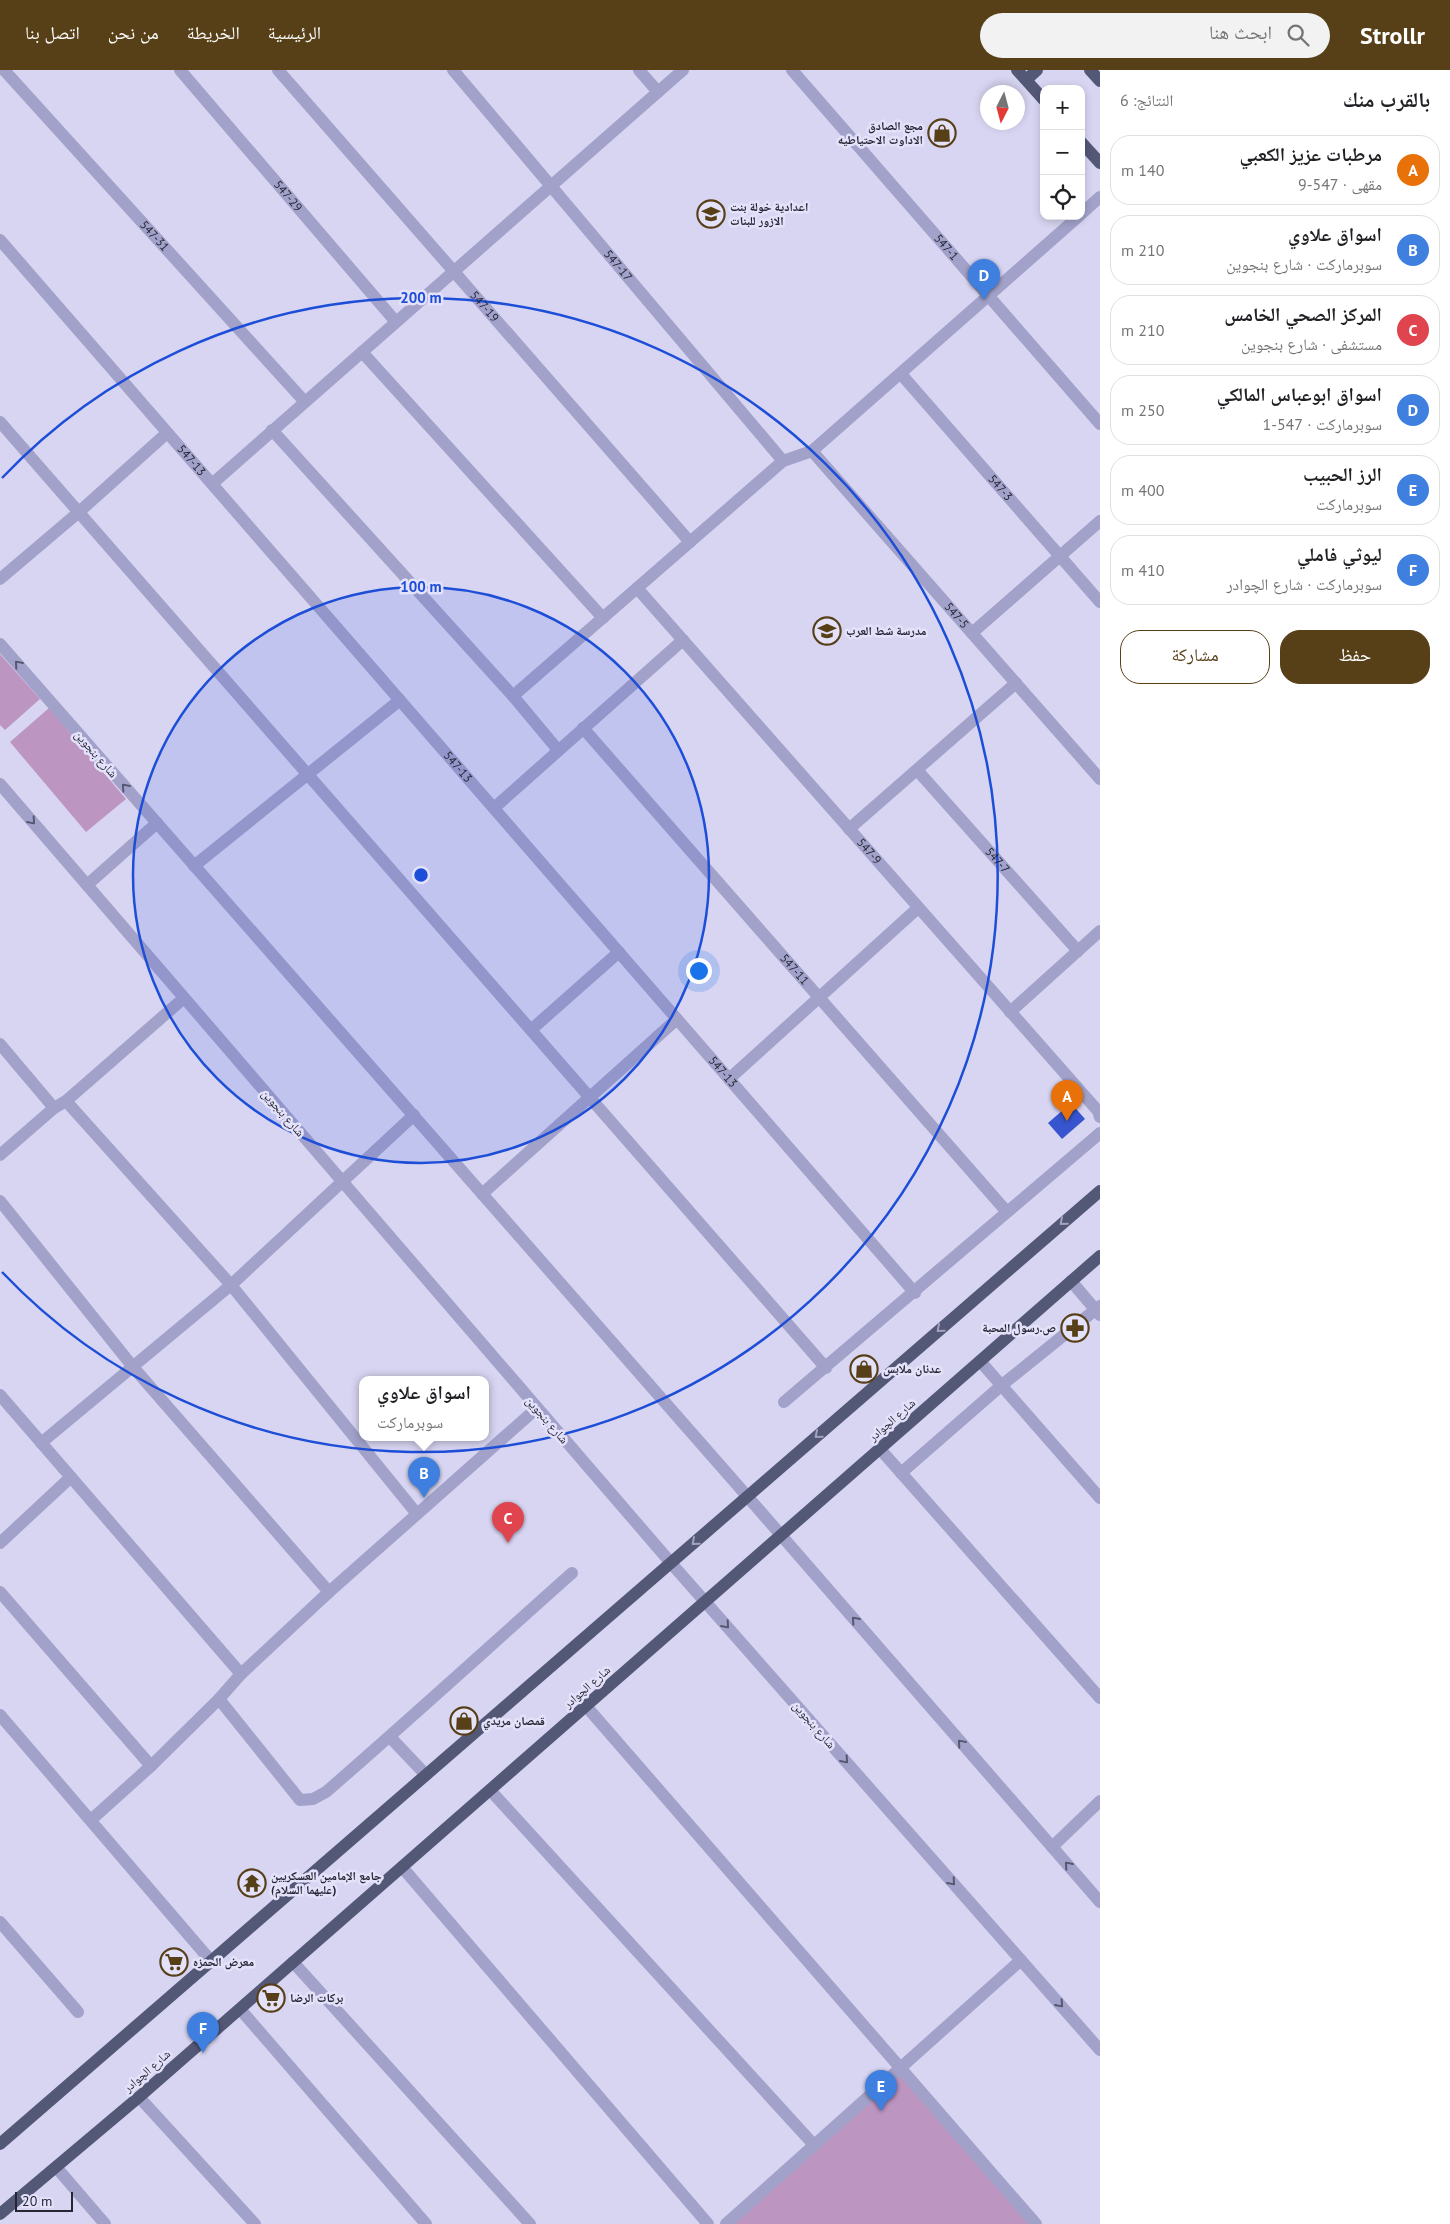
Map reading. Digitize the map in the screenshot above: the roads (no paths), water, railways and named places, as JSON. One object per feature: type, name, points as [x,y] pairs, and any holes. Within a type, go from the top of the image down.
[{"type":"main road","points":[[1017,70],[1040,96]]},
{"type":"main road","points":[[1026,80],[1037,70]]},
{"type":"main road","points":[[1090,70],[1100,81]]},
{"type":"main road","points":[[1085,146],[1100,163]]},
{"type":"main road","points":[[0,2144],[1100,1190]]},
{"type":"main road","name":"شارع الچوادر","points":[[0,2214],[139,2097],[1100,1256]]},
{"type":"street","name":"547-31","points":[[4,70],[305,402]]},
{"type":"street","name":"547-29","points":[[180,70],[396,322]]},
{"type":"street","name":"547-19","points":[[278,70],[690,542]]},
{"type":"street","name":"547-17","points":[[453,70],[783,461]]},
{"type":"street","points":[[639,70],[658,92]]},
{"type":"street","points":[[212,484],[683,70]]},
{"type":"street","name":"547-1","points":[[792,70],[1100,424]]},
{"type":"street","points":[[1085,210],[1100,197]]},
{"type":"street","points":[[512,696],[783,461],[812,451],[1074,220]]},
{"type":"street","name":"547-13","points":[[0,240],[915,1293]]},
{"type":"street","points":[[362,352],[603,618]]},
{"type":"street","name":"547-3","points":[[901,374],[1100,602]]},
{"type":"street","points":[[0,422],[532,1029],[826,1368]]},
{"type":"street","points":[[272,430],[512,696],[558,750]]},
{"type":"street","points":[[0,579],[168,433]]},
{"type":"street","name":"547-5","points":[[812,451],[1100,779]]},
{"type":"street","points":[[972,633],[1100,521]]},
{"type":"street","name":"547-9","points":[[637,588],[1099,1112]]},
{"type":"street","points":[[494,808],[682,640]]},
{"type":"street","name":"شارع بنجوين","points":[[0,644],[748,1496],[1100,1902]]},
{"type":"street","points":[[849,829],[1016,683]]},
{"type":"street","points":[[194,866],[400,700]]},
{"type":"street","name":"547-11","points":[[583,728],[1007,1212]]},
{"type":"street","name":"547-7","points":[[917,770],[1078,951]]},
{"type":"street","name":"شارع بنجوين","points":[[0,784],[671,1563],[1100,2050]]},
{"type":"street","points":[[87,885],[157,823]]},
{"type":"street","points":[[729,1079],[918,908]]},
{"type":"street","points":[[1010,1012],[1100,931]]},
{"type":"street","points":[[532,1029],[619,952]]},
{"type":"street","points":[[0,1155],[54,1108],[66,1101],[184,998]]},
{"type":"street","points":[[482,1194],[677,1019]]},
{"type":"street","points":[[0,1044],[54,1108]]},
{"type":"street","points":[[66,1101],[231,1285],[417,1514]]},
{"type":"street","points":[[41,1443],[231,1285],[414,1115]]},
{"type":"street","points":[[784,1402],[915,1293],[1100,1133]]},
{"type":"street","points":[[0,1202],[133,1367],[329,1592]]},
{"type":"street","points":[[901,1473],[1002,1385],[1099,1310],[1071,1281]]},
{"type":"street","points":[[980,1361],[1100,1498]]},
{"type":"street","points":[[0,1395],[241,1674]]},
{"type":"street","points":[[92,1819],[151,1766],[219,1699],[241,1674],[329,1592],[537,1408]]},
{"type":"street","points":[[880,1449],[1100,1698]]},
{"type":"street","points":[[0,1543],[71,1477]]},
{"type":"street","points":[[219,1699],[300,1800],[313,1799],[326,1792],[390,1737],[572,1573]]},
{"type":"street","points":[[0,1592],[151,1766]]},
{"type":"street","points":[[586,1706],[1036,2224]]},
{"type":"street","points":[[0,1715],[92,1819],[212,1961]]},
{"type":"street","points":[[390,1737],[426,1775]]},
{"type":"street","points":[[490,1790],[814,2145]]},
{"type":"street","points":[[1052,1846],[1100,1801]]},
{"type":"street","points":[[402,1867],[708,2224]]},
{"type":"street","points":[[0,1922],[78,2012]]},
{"type":"street","points":[[726,2224],[1021,1960]]},
{"type":"street","points":[[293,1962],[530,2224]]},
{"type":"street","points":[[240,2009],[426,2224]]},
{"type":"street","points":[[139,2097],[255,2224]]},
{"type":"street","points":[[56,2166],[105,2224]]},
{"type":"place","name":"مجع الصادق الاداوت الاحتياطيه","points":[[942,133]]},
{"type":"place","name":"اعدادية خولة بنت الازور للبنات","points":[[711,214]]},
{"type":"place","name":"اسواق ابوعباس المالكي","points":[[984,300]]},
{"type":"place","name":"مدرسة شط العرب","points":[[827,631]]},
{"type":"place","name":"مرطبات عزيز الكعبي","points":[[1067,1121]]},
{"type":"place","name":"ص.رسول المحبة","points":[[1075,1328]]},
{"type":"place","name":"عدنان ملابس","points":[[864,1369]]},
{"type":"place","name":"اسواق علاوي","points":[[424,1498]]},
{"type":"place","name":"المركز الصحي الخامس","points":[[508,1543]]},
{"type":"place","name":"قمصان مريدي","points":[[464,1721]]},
{"type":"place","name":"جامع الإمامين العسكريين (عليهما السلام)","points":[[252,1883]]},
{"type":"place","name":"معرض الحمزه","points":[[174,1962]]},
{"type":"place","name":"بركات الرضا","points":[[271,1998]]},
{"type":"place","name":"ليوثي فاملي","points":[[203,2053]]},
{"type":"place","name":"الرز الحبيب","points":[[881,2111]]}]
